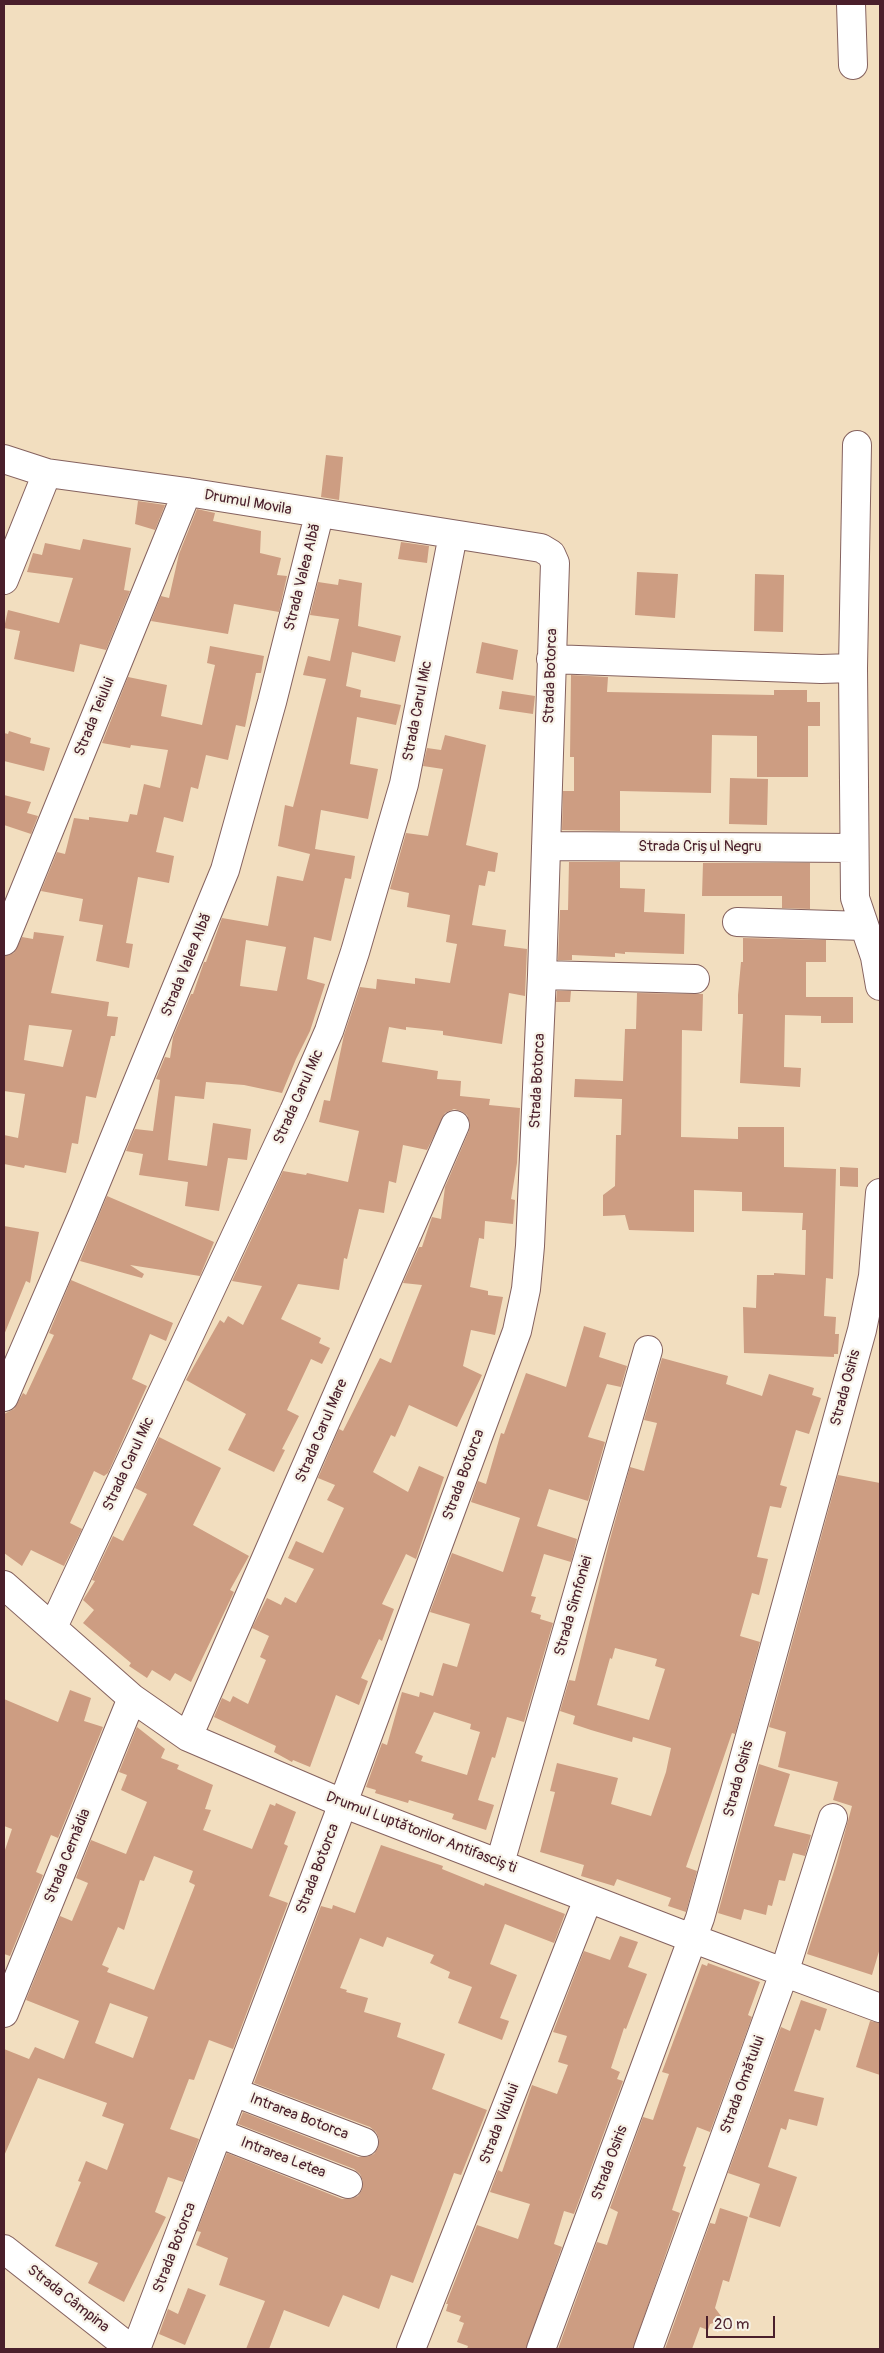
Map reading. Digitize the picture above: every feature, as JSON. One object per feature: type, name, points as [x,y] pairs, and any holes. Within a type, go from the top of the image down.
[{"type":"street","points":[[851,4],[852,66]]},
{"type":"street","points":[[857,445],[853,668],[855,898],[875,957],[880,986]]},
{"type":"street","name":"Drumul Movila","points":[[4,459],[47,473],[187,492],[541,548],[552,554]]},
{"type":"street","points":[[4,580],[47,473]]},
{"type":"street","name":"Strada Teiului","points":[[4,941],[187,492]]},
{"type":"street","name":"Strada Valea Albă","points":[[4,1397],[91,1197],[225,870],[272,702],[319,514]]},
{"type":"street","name":"Strada Carul Mic","points":[[53,1627],[294,1111],[329,1031],[355,952],[404,784],[453,535]]},
{"type":"street","name":"Strada Botorca","points":[[136,2349],[234,2092],[517,1331],[526,1289],[530,1246],[542,975],[555,562],[552,554]]},
{"type":"street","points":[[552,659],[821,669],[853,668]]},
{"type":"street","name":"Strada Crișul Negru","points":[[546,846],[854,848]]},
{"type":"street","points":[[737,922],[864,926]]},
{"type":"street","points":[[542,975],[695,979]]},
{"type":"street","name":"Strada Carul Mare","points":[[188,1737],[456,1125]]},
{"type":"street","name":"Strada Osiris","points":[[541,2349],[694,1939],[862,1330],[873,1276],[880,1220],[880,1193]]},
{"type":"street","name":"Strada Simfoniei","points":[[500,1863],[648,1350]]},
{"type":"street","name":"Drumul Luptătorilor Antifasciști","points":[[4,1585],[132,1698],[188,1737],[342,1803],[500,1863],[588,1899],[880,2008]]},
{"type":"street","name":"Strada Cernădia","points":[[4,2013],[132,1698]]},
{"type":"street","name":"Strada Omătului","points":[[648,2349],[784,1973],[833,1818]]},
{"type":"street","name":"Strada Vidului","points":[[412,2349],[588,1899]]},
{"type":"street","name":"Intrarea Botorca","points":[[234,2092],[364,2142]]},
{"type":"street","name":"Intrarea Letea","points":[[218,2133],[348,2184]]},
{"type":"street","name":"Strada Câmpina","points":[[4,2250],[131,2349]]},
{"type":"building","points":[[326,455],[343,457],[339,500],[321,497]]},
{"type":"building","points":[[138,501],[165,505],[155,530],[135,524]]},
{"type":"building","points":[[197,509],[215,513],[213,521],[261,531],[260,553],[281,558],[277,575],[287,576],[279,612],[234,604],[228,634],[151,621],[161,596],[169,598],[179,554]]},
{"type":"building","points":[[83,539],[131,548],[124,590],[130,591],[106,650],[80,644],[74,672],[14,659],[20,631],[4,628],[8,610],[59,623],[73,578],[27,572],[33,553],[42,555],[45,543],[80,550]]},
{"type":"building","points":[[401,542],[429,546],[427,563],[398,559]]},
{"type":"building","points":[[637,572],[678,574],[675,618],[635,615]]},
{"type":"building","points":[[755,574],[784,575],[783,632],[754,631]]},
{"type":"building","points":[[339,579],[362,583],[358,626],[401,636],[395,662],[352,652],[346,686],[361,690],[360,697],[401,705],[396,725],[357,717],[350,764],[378,769],[368,819],[321,810],[315,849],[355,856],[351,879],[345,878],[331,941],[314,937],[307,979],[325,984],[310,1031],[282,1093],[244,1085],[206,1082],[204,1099],[175,1096],[168,1160],[207,1166],[213,1123],[251,1129],[247,1160],[228,1158],[219,1211],[185,1206],[188,1182],[139,1175],[143,1154],[126,1151],[135,1129],[153,1131],[160,1080],[156,1079],[165,1057],[170,1058],[173,1037],[191,994],[193,994],[222,918],[268,926],[277,876],[303,881],[310,854],[278,846],[285,805],[293,807],[326,679],[303,675],[308,656],[330,661],[339,619],[310,615],[318,582],[338,585]],"holes":[[[246,940],[286,947],[277,991],[240,986]]]},
{"type":"building","points":[[482,642],[518,650],[513,680],[476,673]]},
{"type":"building","points":[[210,646],[264,656],[261,673],[256,673],[245,727],[236,725],[228,760],[206,755],[198,789],[191,787],[183,822],[164,817],[156,852],[174,856],[169,883],[138,877],[126,943],[133,944],[129,968],[96,961],[103,925],[79,921],[83,899],[41,891],[57,852],[65,854],[74,818],[89,820],[89,817],[128,822],[130,814],[137,815],[144,784],[160,788],[168,750],[131,745],[130,748],[102,743],[128,677],[167,685],[161,716],[202,725],[215,665],[207,663]]},
{"type":"building","points":[[571,675],[608,677],[607,692],[774,695],[774,690],[807,690],[807,702],[820,702],[820,726],[808,726],[808,777],[757,777],[757,736],[712,735],[711,793],[620,791],[620,831],[562,830],[563,791],[574,791],[574,757],[570,757]]},
{"type":"building","points":[[502,691],[535,696],[533,714],[499,709]]},
{"type":"building","points":[[9,731],[31,738],[30,743],[50,748],[44,771],[4,761],[4,733],[8,734]]},
{"type":"building","points":[[445,735],[486,745],[466,845],[498,853],[495,872],[488,871],[485,886],[479,885],[472,925],[506,930],[504,946],[527,949],[525,996],[509,993],[502,1044],[443,1035],[443,1031],[406,1027],[406,1030],[389,1027],[382,1062],[438,1071],[437,1079],[461,1081],[460,1096],[490,1099],[489,1105],[520,1108],[517,1163],[511,1199],[515,1200],[513,1224],[485,1221],[484,1239],[479,1238],[470,1287],[488,1291],[488,1295],[503,1297],[495,1335],[471,1330],[463,1366],[482,1375],[457,1427],[409,1405],[395,1437],[391,1435],[373,1472],[408,1492],[419,1466],[444,1477],[416,1559],[406,1554],[382,1604],[394,1609],[382,1641],[379,1639],[361,1678],[368,1681],[359,1705],[336,1695],[310,1767],[293,1760],[292,1762],[274,1752],[276,1746],[214,1717],[222,1698],[230,1702],[233,1696],[248,1704],[266,1660],[260,1657],[269,1636],[252,1628],[267,1598],[281,1605],[285,1597],[296,1603],[314,1569],[288,1558],[296,1541],[323,1553],[344,1508],[327,1500],[335,1485],[318,1478],[339,1429],[343,1431],[380,1358],[391,1363],[422,1285],[403,1283],[419,1247],[422,1247],[432,1217],[441,1219],[445,1187],[469,1131],[470,1123],[467,1115],[454,1109],[445,1113],[427,1150],[403,1145],[396,1183],[389,1181],[384,1213],[359,1209],[347,1259],[344,1258],[339,1290],[298,1284],[281,1319],[321,1338],[319,1343],[330,1348],[322,1364],[311,1359],[287,1410],[299,1416],[282,1449],[285,1450],[274,1472],[228,1450],[246,1414],[186,1380],[220,1320],[224,1323],[228,1316],[243,1325],[262,1286],[232,1281],[283,1171],[306,1175],[307,1173],[348,1182],[359,1131],[319,1122],[324,1100],[330,1101],[344,1035],[360,987],[376,989],[377,979],[415,984],[415,978],[450,983],[457,944],[446,942],[450,915],[407,907],[409,893],[390,889],[406,833],[428,836],[443,769],[423,766],[427,748],[441,750]]},
{"type":"building","points":[[730,778],[768,779],[767,825],[729,824]]},
{"type":"building","points":[[4,795],[31,802],[27,813],[38,816],[31,834],[4,825]]},
{"type":"building","points":[[569,862],[620,862],[620,888],[645,889],[644,912],[685,914],[684,954],[625,952],[625,954],[615,953],[615,957],[572,955],[572,960],[558,960],[560,910],[568,910]]},
{"type":"building","points":[[703,863],[810,863],[810,909],[782,908],[782,896],[702,896]]},
{"type":"building","points":[[34,932],[64,936],[51,993],[109,1002],[107,1016],[118,1017],[115,1036],[111,1036],[96,1098],[86,1096],[78,1144],[72,1143],[66,1173],[25,1165],[24,1168],[4,1164],[4,1135],[18,1138],[25,1094],[4,1091],[4,956],[14,953],[22,937],[33,939]],"holes":[[[29,1025],[72,1030],[63,1067],[24,1060]]]},
{"type":"building","points":[[743,938],[826,940],[826,962],[806,962],[806,997],[853,997],[853,1023],[821,1023],[821,1016],[785,1015],[784,1067],[801,1068],[800,1087],[740,1083],[743,1014],[738,1014],[738,995],[741,962],[743,962]]},
{"type":"building","points":[[557,991],[571,991],[570,1002],[556,1002]]},
{"type":"building","points":[[637,993],[703,994],[702,1031],[682,1030],[681,1137],[738,1139],[738,1127],[784,1127],[784,1167],[836,1169],[833,1279],[826,1278],[824,1316],[836,1317],[835,1334],[839,1334],[838,1354],[834,1354],[834,1357],[744,1353],[743,1307],[756,1308],[757,1275],[774,1275],[774,1273],[805,1275],[806,1230],[802,1230],[803,1213],[742,1211],[742,1192],[694,1190],[694,1232],[629,1230],[625,1215],[603,1216],[603,1195],[615,1186],[616,1135],[621,1135],[622,1099],[574,1097],[575,1079],[623,1081],[625,1029],[636,1029]]},
{"type":"building","points":[[840,1167],[858,1168],[858,1187],[840,1186]]},
{"type":"building","points":[[107,1196],[214,1242],[200,1276],[130,1265],[144,1274],[142,1278],[80,1261]]},
{"type":"building","points":[[4,1226],[39,1232],[30,1283],[26,1281],[4,1335]]},
{"type":"building","points":[[71,1280],[173,1323],[166,1341],[150,1334],[132,1379],[147,1386],[108,1473],[104,1476],[94,1471],[70,1523],[82,1529],[64,1566],[31,1550],[22,1566],[4,1553],[4,1414],[14,1409],[23,1393],[26,1395],[54,1335],[49,1333]]},
{"type":"building","points":[[584,1326],[606,1333],[599,1357],[627,1366],[621,1387],[607,1384],[588,1437],[605,1442],[588,1501],[549,1489],[537,1526],[577,1539],[571,1562],[544,1554],[531,1596],[536,1597],[531,1612],[541,1615],[540,1619],[553,1623],[524,1722],[507,1717],[495,1758],[492,1757],[478,1800],[494,1805],[486,1830],[452,1819],[454,1814],[409,1800],[408,1803],[375,1793],[376,1790],[366,1787],[382,1743],[387,1745],[402,1692],[419,1697],[420,1692],[433,1696],[443,1663],[457,1667],[470,1624],[430,1612],[452,1553],[503,1572],[520,1518],[471,1502],[478,1481],[486,1484],[501,1433],[504,1434],[526,1373],[566,1387]],"holes":[[[434,1712],[471,1724],[470,1729],[480,1732],[467,1775],[421,1761],[423,1756],[415,1753]]]},
{"type":"building","points":[[662,1358],[728,1376],[726,1384],[762,1396],[769,1374],[814,1388],[812,1395],[821,1398],[809,1434],[796,1430],[780,1485],[787,1487],[781,1508],[770,1506],[757,1557],[768,1559],[759,1595],[752,1593],[740,1636],[760,1642],[735,1734],[732,1733],[686,1867],[697,1871],[686,1912],[668,1906],[671,1898],[617,1879],[614,1886],[581,1876],[584,1865],[540,1852],[555,1792],[550,1791],[557,1763],[618,1778],[611,1804],[651,1816],[666,1772],[671,1748],[633,1737],[632,1742],[573,1724],[575,1716],[560,1711],[569,1680],[575,1681],[630,1467],[644,1471],[657,1423],[644,1420]],"holes":[[[615,1648],[657,1659],[655,1666],[665,1669],[649,1720],[597,1705],[610,1658],[612,1659]]]},
{"type":"building","points":[[159,1437],[221,1468],[193,1525],[249,1556],[230,1590],[234,1592],[191,1682],[175,1673],[170,1681],[152,1670],[147,1678],[129,1666],[131,1663],[83,1623],[94,1610],[83,1600],[95,1581],[92,1580],[113,1536],[123,1541],[147,1494],[135,1488]]},
{"type":"building","points":[[838,1475],[880,1483],[880,1948],[872,1975],[807,1954],[836,1865],[852,1806],[833,1800],[838,1782],[778,1767],[786,1732],[769,1727]]},
{"type":"building","points":[[70,1690],[91,1698],[84,1721],[103,1727],[58,1838],[51,1835],[36,1872],[43,1875],[10,1956],[4,1954],[4,1853],[12,1829],[4,1826],[4,1699],[58,1722]]},
{"type":"building","points":[[137,1727],[165,1749],[161,1758],[179,1765],[177,1769],[213,1785],[205,1809],[211,1810],[203,1830],[252,1849],[270,1804],[275,1806],[276,1803],[296,1812],[284,1844],[288,1846],[269,1896],[288,1903],[233,2049],[209,2040],[194,2080],[189,2079],[170,2129],[199,2139],[183,2182],[168,2177],[155,2212],[166,2217],[124,2302],[88,2283],[98,2263],[55,2246],[81,2182],[78,2181],[86,2161],[107,2170],[124,2124],[102,2116],[107,2103],[38,2078],[4,2156],[4,2049],[29,2059],[35,2047],[64,2059],[79,2021],[26,2000],[60,1916],[72,1921],[88,1883],[76,1878],[91,1840],[126,1854],[147,1802],[121,1790],[127,1775],[119,1772]],"holes":[[[154,1856],[193,1871],[189,1882],[195,1885],[154,1990],[107,1972],[109,1968],[102,1965],[118,1927],[124,1930],[140,1880],[144,1881]],[[110,2003],[148,2017],[133,2058],[95,2043]]]},
{"type":"building","points":[[759,1764],[790,1774],[774,1826],[811,1835],[805,1856],[793,1853],[785,1881],[779,1880],[772,1906],[768,1905],[766,1915],[744,1909],[741,1920],[718,1913]]},
{"type":"building","points":[[381,1845],[443,1866],[442,1869],[484,1886],[485,1883],[565,1914],[554,1943],[505,1924],[490,1964],[517,1975],[500,2018],[509,2021],[502,2040],[458,2023],[472,1987],[448,1978],[450,1972],[430,1963],[434,1955],[387,1937],[383,1947],[360,1938],[340,1988],[347,1990],[346,1992],[368,1998],[364,2012],[401,2023],[397,2037],[445,2054],[432,2089],[487,2110],[461,2175],[454,2173],[413,2283],[391,2275],[379,2309],[343,2295],[329,2327],[284,2310],[269,2349],[246,2349],[265,2301],[219,2285],[228,2258],[196,2245],[201,2232],[197,2231],[227,2153],[342,2199],[351,2199],[358,2196],[362,2190],[363,2181],[360,2174],[354,2169],[238,2124],[243,2112],[358,2157],[367,2157],[374,2154],[378,2148],[379,2139],[376,2132],[370,2127],[254,2083],[321,1906],[332,1909],[333,1905],[355,1913]]},
{"type":"building","points":[[620,1936],[638,1942],[628,1967],[647,1974],[626,2029],[624,2028],[611,2068],[620,2072],[617,2079],[623,2081],[574,2214],[564,2211],[554,2244],[562,2247],[526,2349],[467,2349],[468,2346],[457,2342],[464,2323],[459,2321],[461,2316],[446,2311],[448,2304],[446,2304],[477,2225],[518,2239],[530,2204],[490,2192],[498,2170],[502,2172],[532,2085],[557,2094],[568,2065],[558,2062],[567,2036],[553,2032],[584,1951],[610,1960]]},
{"type":"building","points":[[708,1963],[760,1982],[748,2015],[752,2017],[710,2132],[697,2127],[683,2166],[686,2167],[672,2210],[680,2213],[633,2349],[558,2349],[597,2242],[607,2245],[618,2212],[610,2208],[643,2117],[653,2120],[669,2074],[662,2072],[702,1964],[707,1966]]},
{"type":"building","points":[[801,2000],[827,2009],[820,2031],[815,2029],[794,2091],[824,2098],[817,2126],[789,2119],[786,2130],[781,2128],[768,2167],[797,2177],[780,2227],[749,2217],[760,2184],[728,2173],[781,2027],[790,2031]]},
{"type":"building","points":[[870,2021],[880,2023],[880,2075],[856,2067]]},
{"type":"building","points":[[720,2208],[748,2217],[729,2282],[723,2280],[715,2308],[724,2320],[710,2324],[708,2330],[700,2327],[692,2349],[665,2349],[710,2223],[715,2224]]},
{"type":"building","points":[[188,2288],[206,2295],[185,2345],[159,2334],[168,2309],[178,2314]]}]
